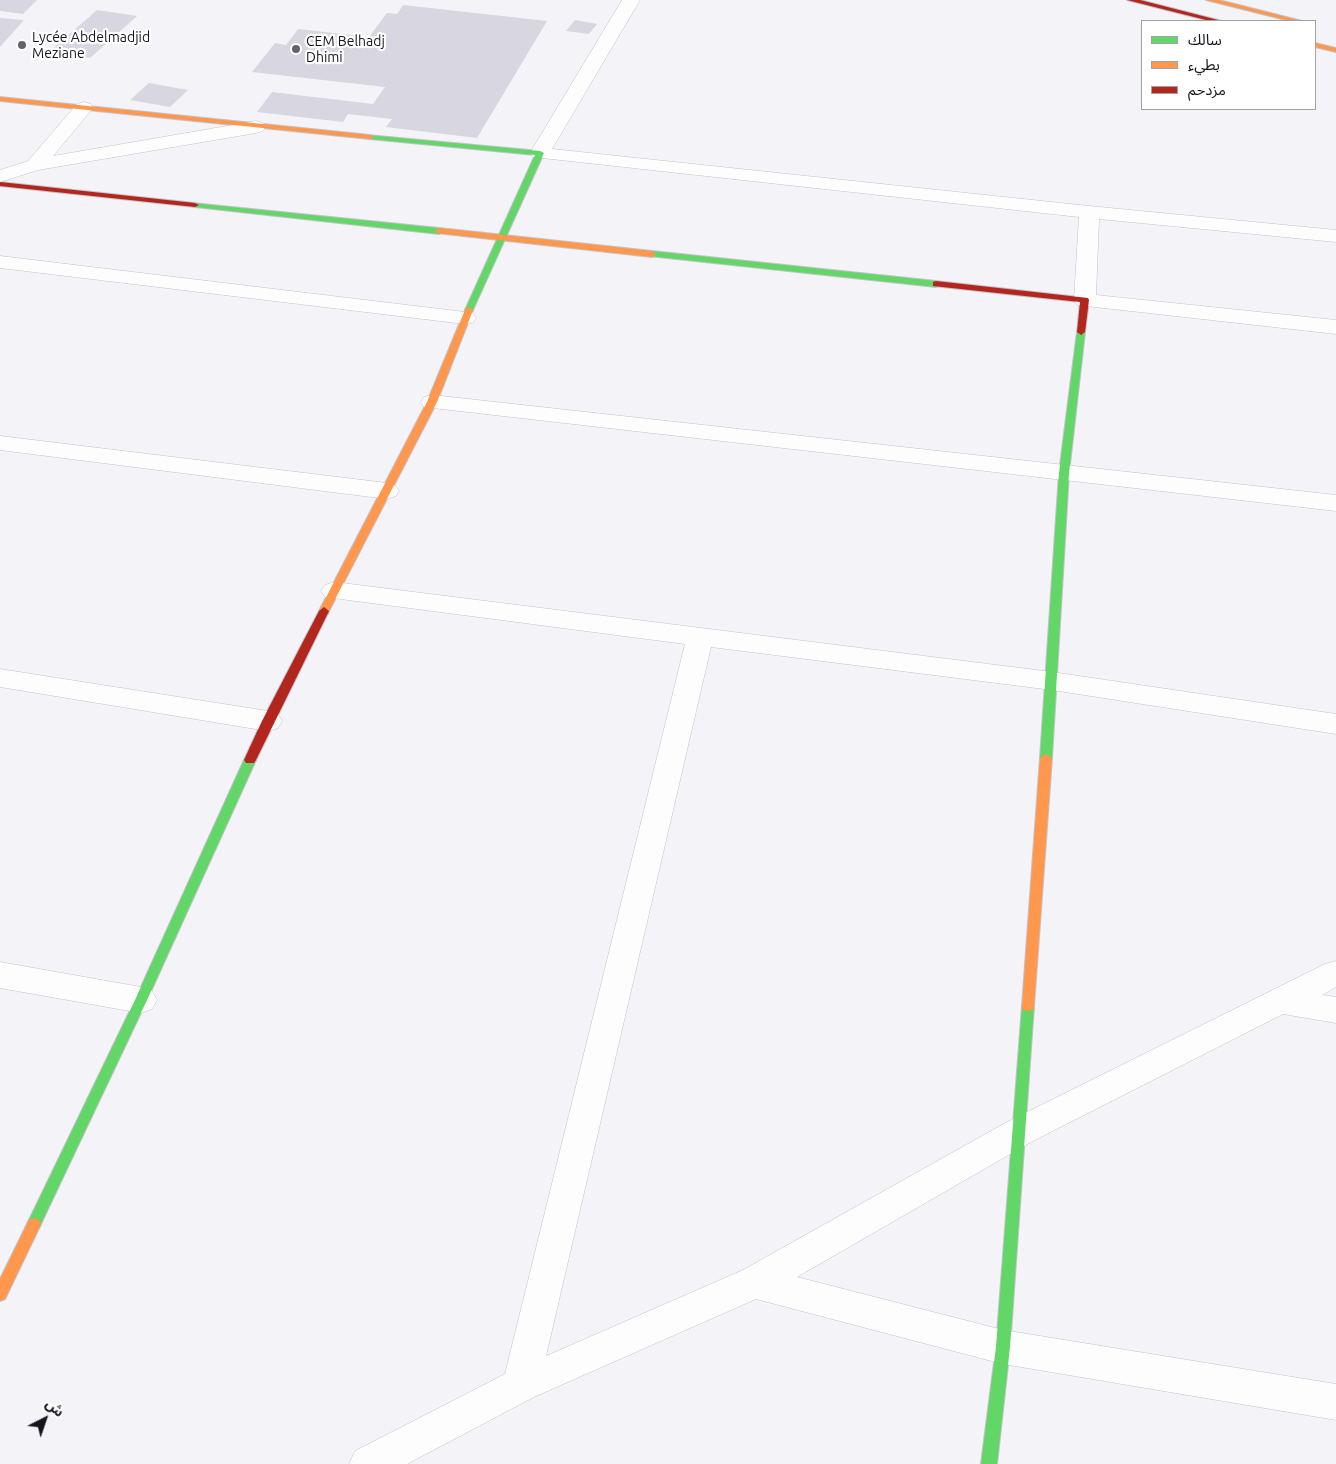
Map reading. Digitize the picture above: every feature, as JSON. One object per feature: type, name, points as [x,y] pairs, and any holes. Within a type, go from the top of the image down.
[{"type":"street","points":[[0,1294],[140,1000],[268,721],[432,402],[465,318],[540,152],[631,0]]},
{"type":"street","points":[[1132,0],[1214,20]]},
{"type":"street","points":[[1210,0],[1294,20]]},
{"type":"street","points":[[1316,45],[1336,50]]},
{"type":"street","points":[[0,99],[256,127],[540,152],[1089,212],[1336,236]]},
{"type":"street","points":[[35,164],[84,108]]},
{"type":"street","points":[[0,176],[35,164],[256,127]]},
{"type":"street","points":[[0,184],[1336,327]]},
{"type":"street","points":[[990,1464],[1002,1347],[1019,1132],[1052,681],[1064,474],[1086,300],[1089,212]]},
{"type":"street","points":[[0,262],[465,318]]},
{"type":"street","points":[[432,402],[1336,503]]},
{"type":"street","points":[[0,443],[387,491]]},
{"type":"street","points":[[334,591],[1052,681],[1336,724]]},
{"type":"street","points":[[521,1385],[700,638]]},
{"type":"street","points":[[0,678],[268,721]]},
{"type":"street","points":[[368,1464],[521,1385],[755,1282],[1019,1132],[1336,973]]},
{"type":"street","points":[[0,975],[140,1000]]},
{"type":"street","points":[[1281,1001],[1336,1010]]},
{"type":"street","points":[[755,1282],[1002,1347],[1336,1402]]},
{"type":"building","points":[[0,0],[37,0],[23,14],[0,11]]},
{"type":"building","points":[[403,5],[547,21],[477,138],[386,127],[392,119],[348,114],[343,122],[257,112],[272,92],[373,104],[385,87],[252,72],[275,43],[286,45],[298,29],[369,37],[387,13],[397,14]]},
{"type":"building","points":[[97,10],[137,16],[90,58],[49,52]]},
{"type":"building","points":[[0,18],[24,20],[0,47]]},
{"type":"building","points":[[575,20],[597,24],[589,34],[566,31]]},
{"type":"building","points":[[149,83],[188,90],[170,107],[130,100]]},
{"type":"traffic: fast","points":[[370,137],[540,153],[469,310]]},
{"type":"traffic: fast","points":[[195,205],[439,231]]},
{"type":"traffic: fast","points":[[652,254],[936,284]]},
{"type":"traffic: fast","points":[[1046,758],[1064,473],[1081,332]]},
{"type":"traffic: fast","points":[[34,1224],[141,1000],[250,760]]},
{"type":"traffic: fast","points":[[989,1464],[1003,1347],[1028,1006]]},
{"type":"traffic: slow","points":[[1210,0],[1294,20]]},
{"type":"traffic: slow","points":[[1316,45],[1336,50]]},
{"type":"traffic: slow","points":[[0,99],[370,137]]},
{"type":"traffic: slow","points":[[439,231],[652,254]]},
{"type":"traffic: slow","points":[[324,611],[432,402],[469,310]]},
{"type":"traffic: slow","points":[[1028,1006],[1046,758]]},
{"type":"traffic: slow","points":[[0,1294],[34,1224]]},
{"type":"traffic: jam","points":[[1131,0],[1214,20]]},
{"type":"traffic: jam","points":[[0,184],[195,205]]},
{"type":"traffic: jam","points":[[936,284],[1085,300],[1081,332]]},
{"type":"traffic: jam","points":[[250,760],[324,611]]},
{"type":"place","name":"Lycée Abdelmadjid Meziane","points":[[22,45]]},
{"type":"place","name":"CEM Belhadj Dhimi","points":[[296,49]]}]
